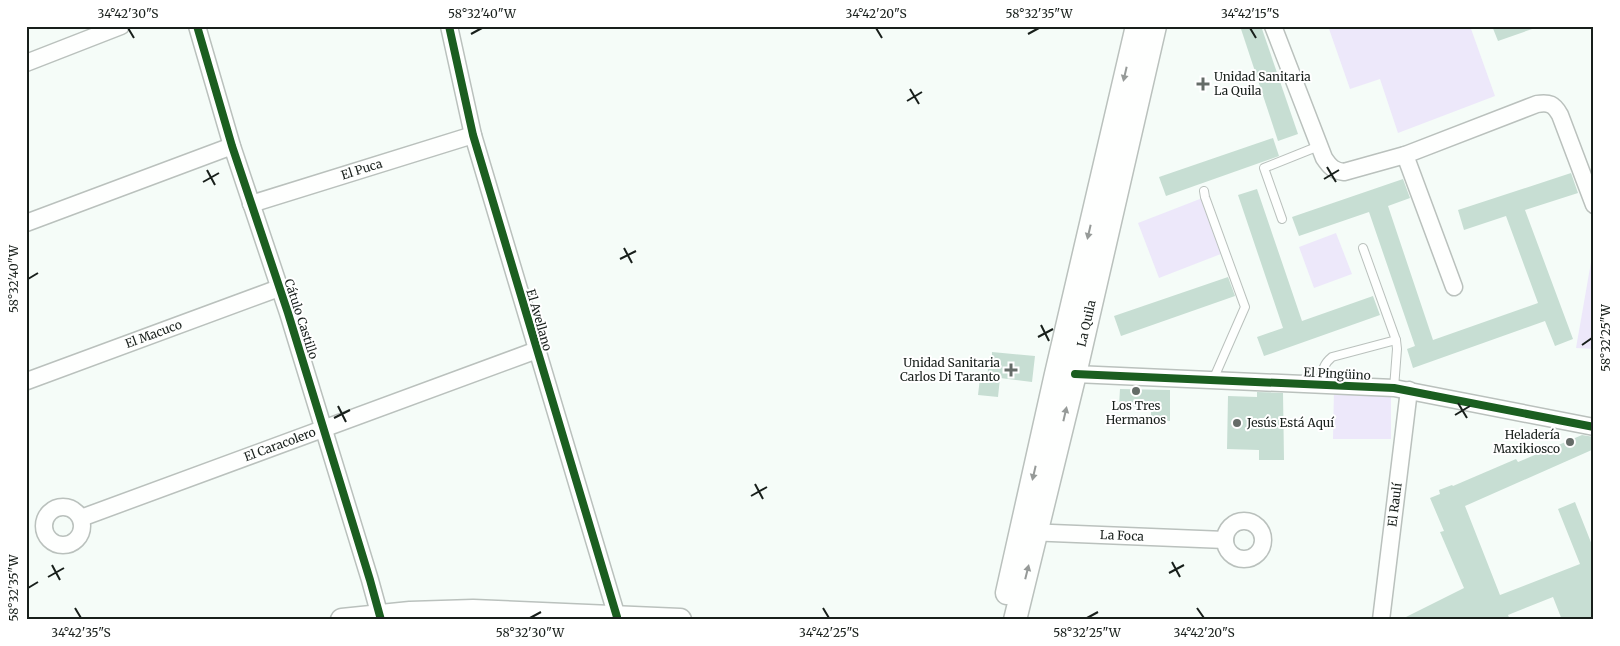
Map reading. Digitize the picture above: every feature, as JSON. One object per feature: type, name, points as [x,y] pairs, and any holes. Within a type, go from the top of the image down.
[{"type":"main road","name":"La Quila","points":[[1015,620],[1029,532],[1065,374],[1137,26]]},
{"type":"main road","name":"La Quila","points":[[1065,374],[1155,26]]},
{"type":"main road","name":"La Quila","points":[[1001,620],[1029,532]]},
{"type":"main road","points":[[342,620],[473,611],[543,617],[616,617],[680,620]]},
{"type":"street","points":[[26,63],[121,26]]},
{"type":"street","name":"Cátulo Castillo","points":[[197,26],[232,146],[280,288],[380,618]]},
{"type":"street","name":"El Avellano","points":[[449,26],[473,134],[616,617]]},
{"type":"street","points":[[1273,26],[1324,158],[1329,166],[1336,171],[1344,172],[1405,155],[1537,104],[1548,102],[1555,106],[1560,115],[1594,203]]},
{"type":"street","name":"El Puca","points":[[251,204],[473,134]]},
{"type":"street","points":[[26,222],[232,146]]},
{"type":"street","points":[[1405,155],[1454,286]]},
{"type":"street","name":"El Macuco","points":[[27,384],[280,288]]},
{"type":"street","name":"El Caracolero","points":[[81,518],[537,350]]},
{"type":"street","name":"El Pingüino","points":[[1065,374],[1402,389],[1594,427]]},
{"type":"street","name":"El Raulí","points":[[1381,620],[1402,389]]},
{"type":"street","name":"La Foca","points":[[1029,532],[1225,540]]},
{"type":"lane","points":[[1282,218],[1264,168],[1319,146]]},
{"type":"lane","points":[[1204,191],[1245,308],[1213,380]]},
{"type":"lane","points":[[1363,248],[1396,340],[1402,389]]},
{"type":"lane","points":[[1320,385],[1322,370],[1327,361],[1332,357],[1396,340]]},
{"type":"shaded area","points":[[1328,26],[1470,26],[1495,96],[1398,133],[1380,79],[1350,89]]},
{"type":"shaded area","points":[[1205,197],[1226,252],[1159,278],[1138,223]]},
{"type":"shaded area","points":[[1336,233],[1352,274],[1314,288],[1299,247]]},
{"type":"shaded area","points":[[1594,245],[1594,349],[1576,348]]},
{"type":"shaded area","points":[[1334,388],[1391,389],[1391,439],[1333,439]]},
{"type":"building","points":[[1240,26],[1261,26],[1298,134],[1278,141]]},
{"type":"building","points":[[1492,26],[1535,26],[1535,28],[1498,41]]},
{"type":"building","points":[[1273,138],[1279,156],[1166,196],[1159,177]]},
{"type":"building","points":[[1571,173],[1578,193],[1525,210],[1573,339],[1555,346],[1545,321],[1413,368],[1407,349],[1415,346],[1369,212],[1299,236],[1292,217],[1403,179],[1410,198],[1388,206],[1433,340],[1538,303],[1506,216],[1464,230],[1458,210]]},
{"type":"building","points":[[1257,189],[1302,321],[1373,296],[1380,315],[1264,356],[1257,337],[1283,328],[1238,195]]},
{"type":"building","points":[[1228,277],[1235,296],[1121,336],[1114,316]]},
{"type":"building","name":"Unidad Sanitaria Carlos Di Taranto","points":[[992,352],[1035,356],[1032,382],[1000,378],[998,397],[978,395],[980,378],[987,379],[989,360],[992,361]]},
{"type":"building","points":[[1120,389],[1170,390],[1170,421],[1151,420],[1151,407],[1119,406]]},
{"type":"building","points":[[1257,392],[1283,393],[1284,460],[1259,460],[1259,450],[1227,449],[1228,396],[1257,397]]},
{"type":"building","points":[[1582,435],[1594,437],[1594,449],[1465,506],[1500,595],[1580,564],[1558,509],[1575,502],[1594,550],[1594,620],[1562,620],[1553,597],[1508,615],[1510,620],[1400,620],[1464,588],[1440,532],[1444,531],[1430,498],[1440,494],[1439,490],[1453,486],[1516,459],[1518,462]]},
{"type":"cycle path","points":[[197,26],[232,146],[288,313],[381,620]]},
{"type":"cycle path","points":[[449,26],[473,135],[617,617]]},
{"type":"cycle path","points":[[1075,374],[1394,388],[1594,427]]},
{"type":"place","name":"Unidad Sanitaria La Quila","points":[[1203,84]]},
{"type":"place","name":"Unidad Sanitaria Carlos Di Taranto","points":[[1011,370]]},
{"type":"place","name":"Los Tres Hermanos","points":[[1136,391]]},
{"type":"place","name":"Jesús Está Aquí","points":[[1237,423]]},
{"type":"place","name":"Heladería Maxikiosco","points":[[1570,442]]}]
